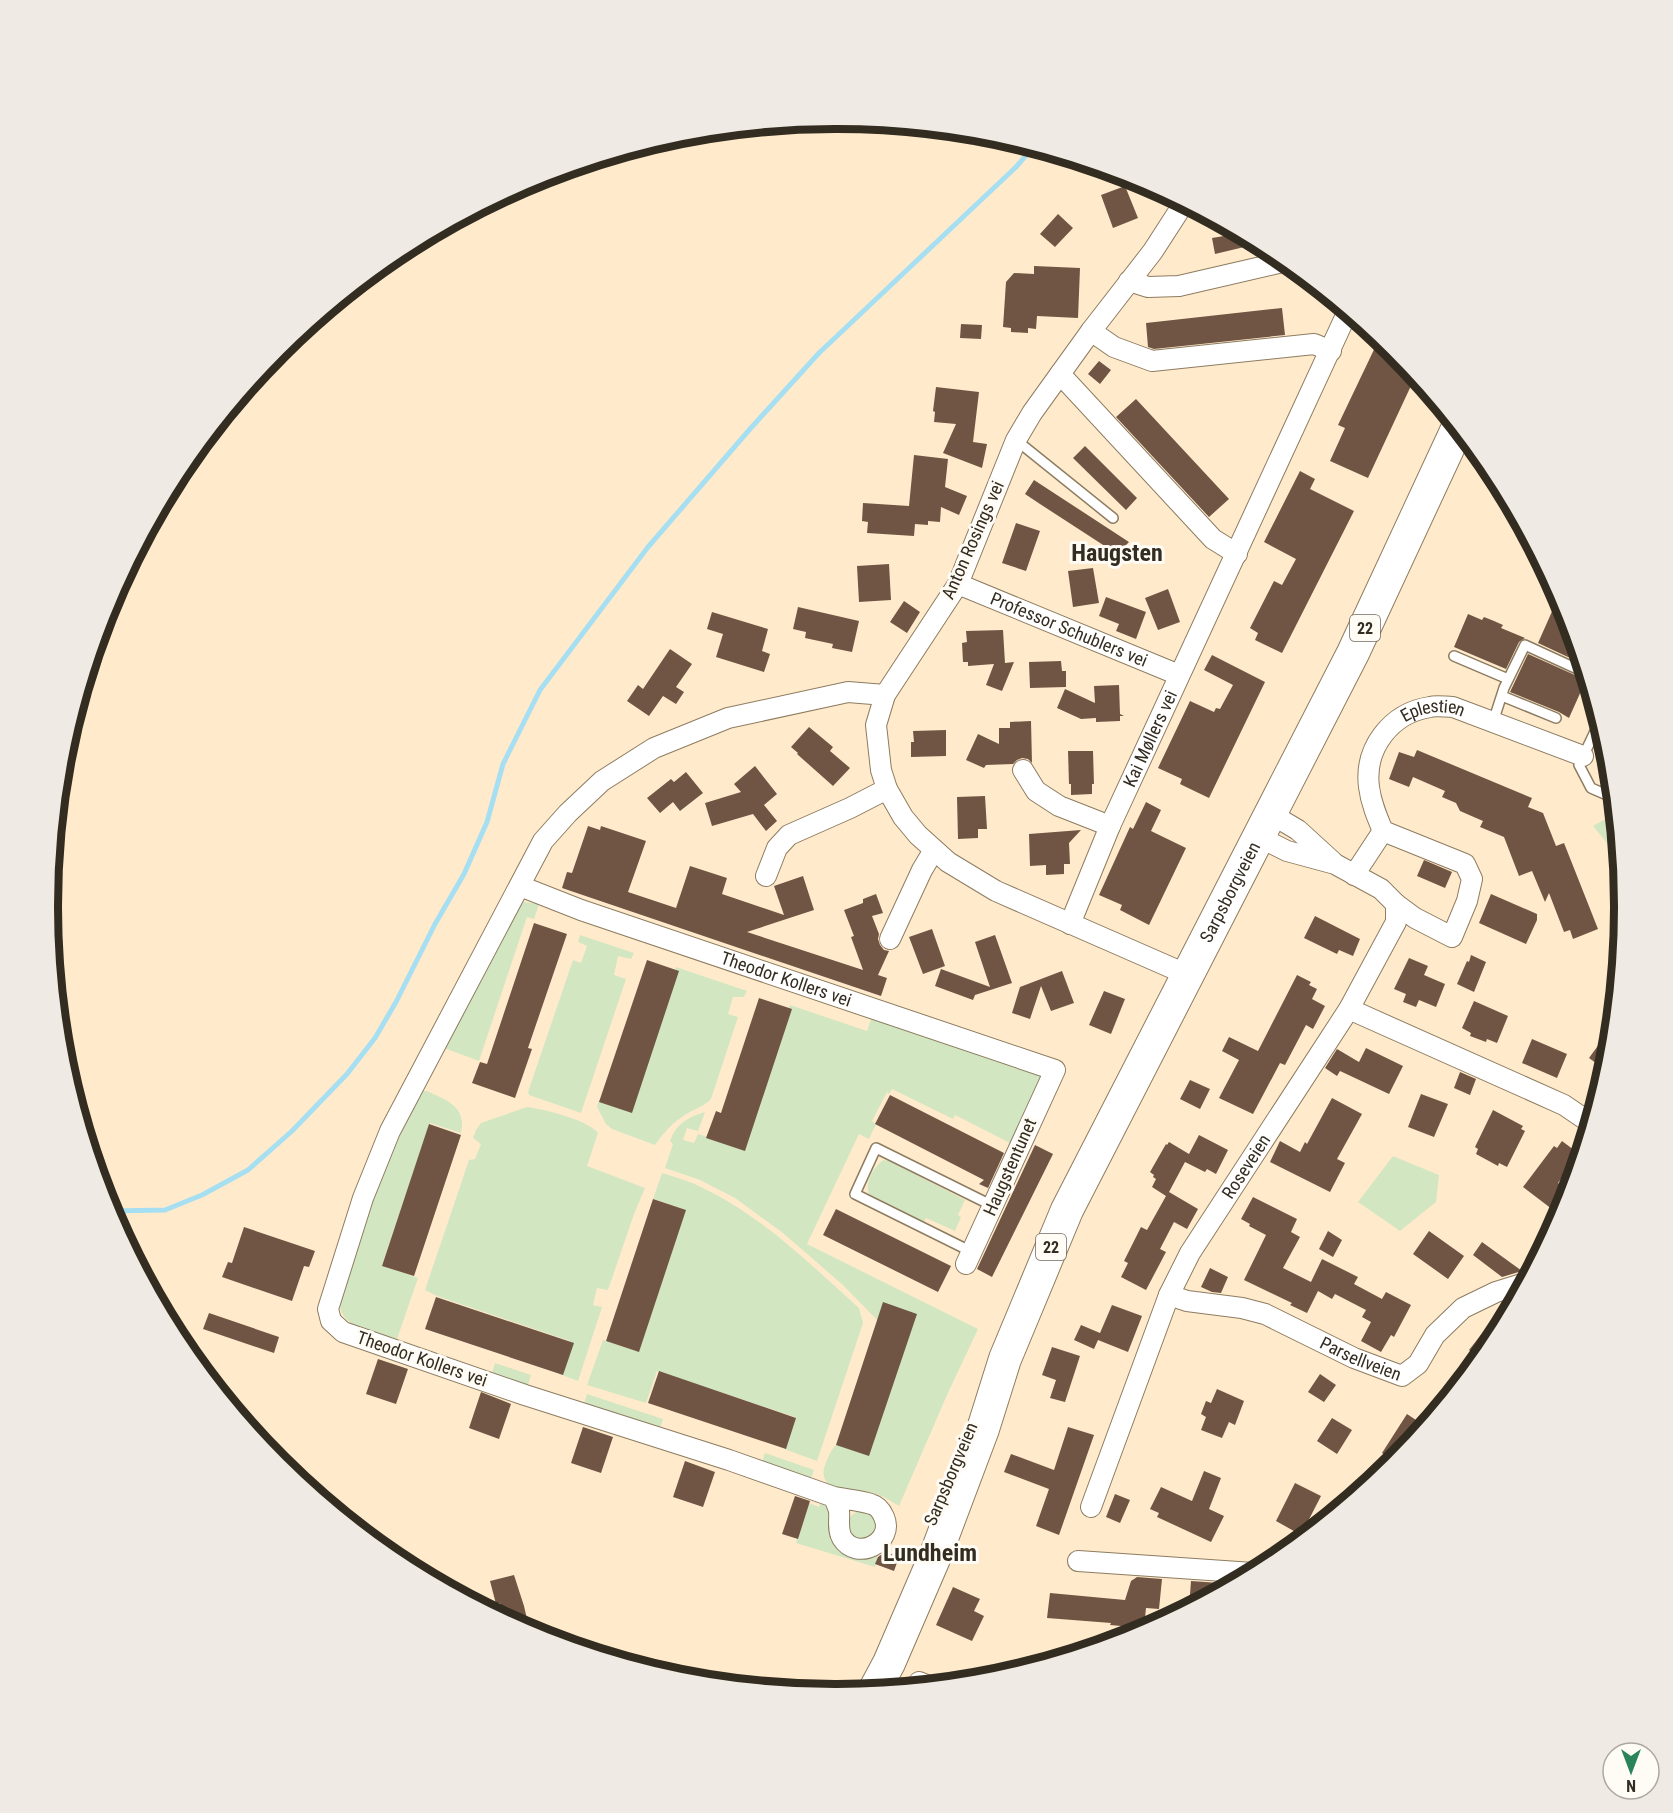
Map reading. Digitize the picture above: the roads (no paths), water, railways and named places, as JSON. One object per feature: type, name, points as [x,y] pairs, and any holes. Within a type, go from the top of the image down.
[{"type":"highway","name":"Sarpsborgveien","points":[[868,1683],[920,1547],[970,1426],[1005,1359],[1067,1210],[1358,643],[1455,434]]},
{"type":"highway","name":"Sarpsborgveien","points":[[878,1683],[889,1664],[936,1554],[983,1429],[1005,1359]]},
{"type":"street","name":"Anton Rosings vei","points":[[1180,209],[1153,251],[1060,374],[1016,440],[957,584],[885,695],[876,725],[881,770],[887,789],[903,817],[918,835],[948,862],[996,891],[1188,975]]},
{"type":"street","points":[[1129,281],[1148,287],[1179,286],[1275,264]]},
{"type":"street","name":"Kai Møllers vei","points":[[1071,924],[1110,826],[1345,318]]},
{"type":"street","points":[[1091,331],[1114,348],[1152,361],[1314,344],[1331,351]]},
{"type":"street","points":[[1060,374],[1214,539],[1237,554]]},
{"type":"street","name":"Professor Schublers vei","points":[[957,584],[1179,675]]},
{"type":"street","name":"Theodor Kollers vei","points":[[834,1497],[343,1332],[331,1321],[328,1309],[363,1198],[390,1131],[543,842],[568,813],[602,781],[654,748],[728,718],[848,692],[885,695]]},
{"type":"street","name":"Eplestien","points":[[1383,831],[1374,811],[1369,786],[1370,764],[1377,742],[1389,726],[1408,713],[1431,706],[1453,707],[1583,756]]},
{"type":"street","points":[[1023,770],[1036,791],[1059,806],[1110,826]]},
{"type":"street","points":[[766,876],[777,848],[789,835],[887,789]]},
{"type":"street","points":[[1265,826],[1298,830],[1335,864],[1354,875],[1381,889],[1415,918],[1452,937],[1467,901],[1472,879],[1465,864],[1383,831],[1354,875]]},
{"type":"street","points":[[890,939],[922,870],[934,850]]},
{"type":"street","name":"Theodor Kollers vei","points":[[520,886],[581,910],[1054,1070]]},
{"type":"street","name":"Roseveien","points":[[1091,1508],[1169,1295],[1190,1253],[1349,1009],[1396,922],[1396,904]]},
{"type":"street","points":[[1349,1009],[1564,1105],[1584,1120]]},
{"type":"street","name":"Haugstentunet","points":[[969,1258],[1054,1070]]},
{"type":"street","name":"Parsellveien","points":[[1169,1295],[1265,1314],[1354,1358],[1402,1376],[1418,1364],[1435,1335],[1463,1308],[1516,1285]]},
{"type":"street","points":[[1078,1561],[1237,1573]]},
{"type":"lane","points":[[1016,440],[1113,518]]},
{"type":"lane","points":[[1493,722],[1508,679],[1525,645],[1577,670]]},
{"type":"lane","points":[[1454,656],[1508,679]]},
{"type":"lane","points":[[1502,696],[1556,718]]},
{"type":"lane","points":[[1596,738],[1579,765],[1591,788],[1606,795]]},
{"type":"lane","points":[[969,1258],[855,1194],[876,1148],[993,1206]]},
{"type":"waterway","points":[[121,1211],[165,1210],[202,1195],[248,1170],[292,1131],[347,1074],[375,1038],[464,874],[487,822],[503,764],[540,690],[648,547],[819,353],[1016,167],[1028,153]]},
{"type":"district","name":"Haugsten","points":[[1117,553]]},
{"type":"district","name":"Lundheim","points":[[930,1553]]}]
